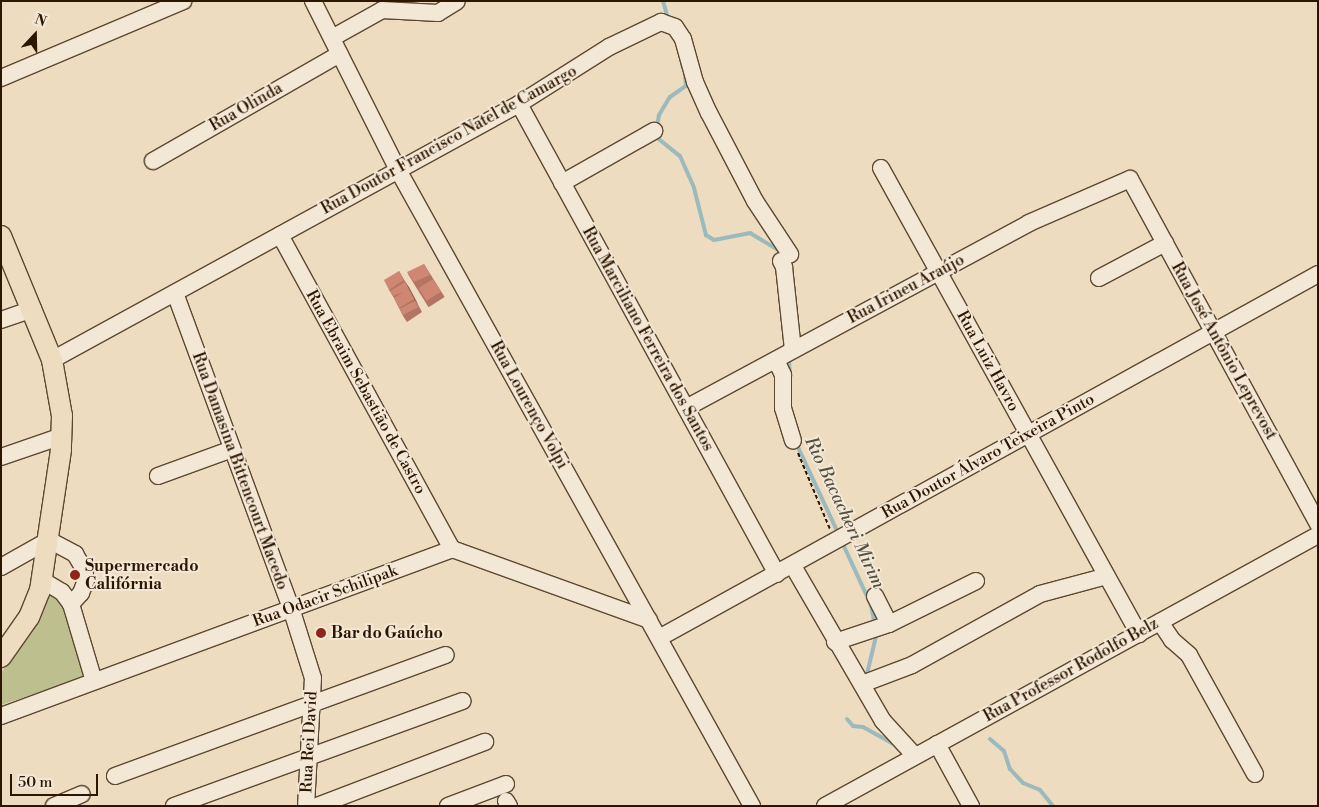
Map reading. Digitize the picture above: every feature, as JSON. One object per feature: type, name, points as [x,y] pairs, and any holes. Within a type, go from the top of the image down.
[{"type":"main road","points":[[1,236],[33,309],[52,360],[61,400],[62,436],[42,580],[29,617],[1,657]]},
{"type":"street","points":[[1,78],[183,1]]},
{"type":"street","name":"Rua Lourenço Volpi","points":[[313,1],[398,170],[752,806]]},
{"type":"street","points":[[332,38],[382,10],[438,13],[458,1]]},
{"type":"street","name":"Rua Doutor Francisco Natel de Camargo","points":[[52,360],[519,104],[653,24],[669,23],[683,39],[700,93],[743,180],[785,258],[784,267],[793,350]]},
{"type":"street","name":"Rua Olinda","points":[[152,161],[340,54]]},
{"type":"street","name":"Rua Marciliano Ferreira dos Santos","points":[[519,104],[777,574]]},
{"type":"street","points":[[562,182],[654,131]]},
{"type":"street","name":"Rua Luiz Havro","points":[[881,168],[1139,634]]},
{"type":"street","name":"Rua Irineu Araújo","points":[[686,408],[1028,223],[1130,179]]},
{"type":"street","name":"Rua José Antônio Leprevost","points":[[1130,179],[1318,524]]},
{"type":"street","name":"Rua Ebraim Sebastião de Castro","points":[[280,235],[452,549]]},
{"type":"street","points":[[1099,278],[1165,244]]},
{"type":"street","name":"Rua Doutor Álvaro Teixeira Pinto","points":[[659,638],[793,566],[854,530],[1318,274]]},
{"type":"street","name":"Rua Damasina Bittencourt Macedo","points":[[175,293],[291,608],[313,678]]},
{"type":"street","points":[[1,320],[33,309]]},
{"type":"street","points":[[776,360],[783,375],[783,408],[793,441]]},
{"type":"street","points":[[1,457],[62,436]]},
{"type":"street","points":[[158,476],[232,449]]},
{"type":"street","name":"Rua Professor Rodolfo Belz","points":[[825,806],[1318,535]]},
{"type":"street","points":[[1,567],[49,540],[75,554],[84,569],[86,580],[81,593],[66,598]]},
{"type":"street","points":[[452,549],[649,620]]},
{"type":"street","name":"Rua Odacir Schilipak","points":[[1,716],[452,549]]},
{"type":"street","points":[[793,566],[835,642],[883,720],[915,756]]},
{"type":"street","points":[[862,684],[912,665],[1040,594],[1107,576]]},
{"type":"street","points":[[42,580],[66,598],[94,681]]},
{"type":"street","points":[[835,642],[889,624],[976,581]]},
{"type":"street","points":[[875,596],[889,624]]},
{"type":"street","points":[[1160,622],[1172,640],[1189,655],[1255,774]]},
{"type":"street","points":[[115,776],[446,655]]},
{"type":"street","name":"Rua Rei David","points":[[306,806],[313,678]]},
{"type":"street","points":[[174,806],[308,756],[329,752],[463,701]]},
{"type":"street","points":[[317,806],[485,742]]},
{"type":"street","points":[[937,744],[971,806]]},
{"type":"street","points":[[448,806],[506,784]]},
{"type":"street","points":[[54,806],[82,794]]},
{"type":"path","points":[[793,441],[835,541]]},
{"type":"green space","points":[[48,591],[61,601],[88,676],[1,705],[1,673],[27,636]]},
{"type":"building","points":[[424,264],[430,275],[414,282],[407,272]]},
{"type":"building","points":[[399,271],[404,280],[389,290],[384,280]]},
{"type":"building","points":[[433,279],[441,292],[427,301],[419,288]]},
{"type":"building","points":[[405,282],[414,299],[399,308],[394,298],[403,292],[393,296],[390,291]]},
{"type":"building","points":[[415,301],[418,307],[403,315],[400,309]]},
{"type":"waterway","name":"Rio Bacacheri Mirim","points":[[663,1],[667,15]]},
{"type":"waterway","name":"Rio Bacacheri Mirim","points":[[680,53],[683,68]]},
{"type":"waterway","name":"Rio Bacacheri Mirim","points":[[657,127],[659,115],[670,97],[686,86],[685,74]]},
{"type":"waterway","name":"Rio Bacacheri Mirim","points":[[655,136],[680,156],[694,188],[706,235],[714,240],[750,233],[780,251]]},
{"type":"waterway","name":"Rio Bacacheri Mirim","points":[[789,362],[790,374]]},
{"type":"waterway","name":"Rio Bacacheri Mirim","points":[[797,445],[838,533]]},
{"type":"waterway","name":"Rio Bacacheri Mirim","points":[[842,542],[871,605],[875,625]]},
{"type":"waterway","name":"Rio Bacacheri Mirim","points":[[867,674],[877,632]]},
{"type":"waterway","name":"Rio Bacacheri Mirim","points":[[847,719],[853,726],[863,727],[895,745]]},
{"type":"waterway","name":"Rio Bacacheri Mirim","points":[[990,739],[1004,751],[1010,769],[1023,783],[1040,790],[1053,806]]},
{"type":"place","name":"Supermercado Califórnia","points":[[75,575]]},
{"type":"place","name":"Bar do Gaúcho","points":[[321,633]]}]
